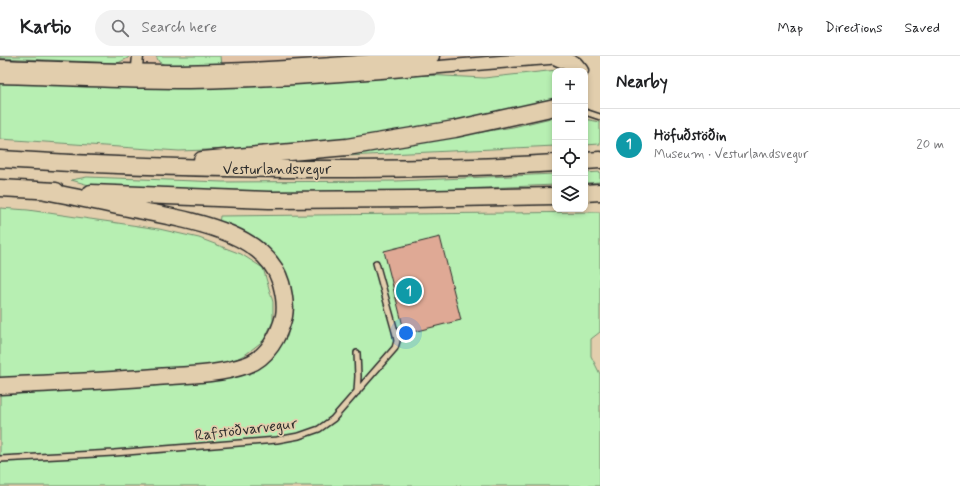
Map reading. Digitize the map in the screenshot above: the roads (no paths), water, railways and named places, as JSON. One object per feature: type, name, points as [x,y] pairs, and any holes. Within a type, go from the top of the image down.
[{"type":"highway","points":[[582,68],[583,62],[587,56]]},
{"type":"highway","points":[[554,57],[575,65],[578,68]]},
{"type":"highway","points":[[120,166],[347,147],[455,130],[552,108]]},
{"type":"highway","name":"Vesturlandsvegur","points":[[0,159],[120,166],[237,169],[415,169],[552,163]]},
{"type":"highway","points":[[588,161],[600,160]]},
{"type":"highway","name":"Vesturlandsvegur","points":[[0,188],[269,200],[552,196]]},
{"type":"highway","points":[[0,386],[201,373],[228,370],[248,365],[264,355],[277,337],[284,315],[285,296],[273,266],[258,250],[237,236],[207,226],[45,191]]},
{"type":"highway","points":[[588,193],[600,192]]},
{"type":"highway","points":[[588,196],[600,197]]},
{"type":"street","points":[[136,76],[138,56]]},
{"type":"street","points":[[0,77],[136,76],[177,71],[226,70],[368,59],[433,56]]},
{"type":"street","points":[[0,66],[226,82],[370,74],[495,59],[554,57]]},
{"type":"lane","points":[[368,59],[370,74]]},
{"type":"lane","points":[[588,113],[600,117]]},
{"type":"lane","name":"Rafstöðvarvegur","points":[[0,459],[122,453],[277,440],[299,436],[320,429],[333,419],[358,392],[395,348],[396,341],[376,263]]},
{"type":"lane","points":[[356,353],[358,392]]},
{"type":"place","name":"Höfuðstöðin","points":[[409,291]]}]
